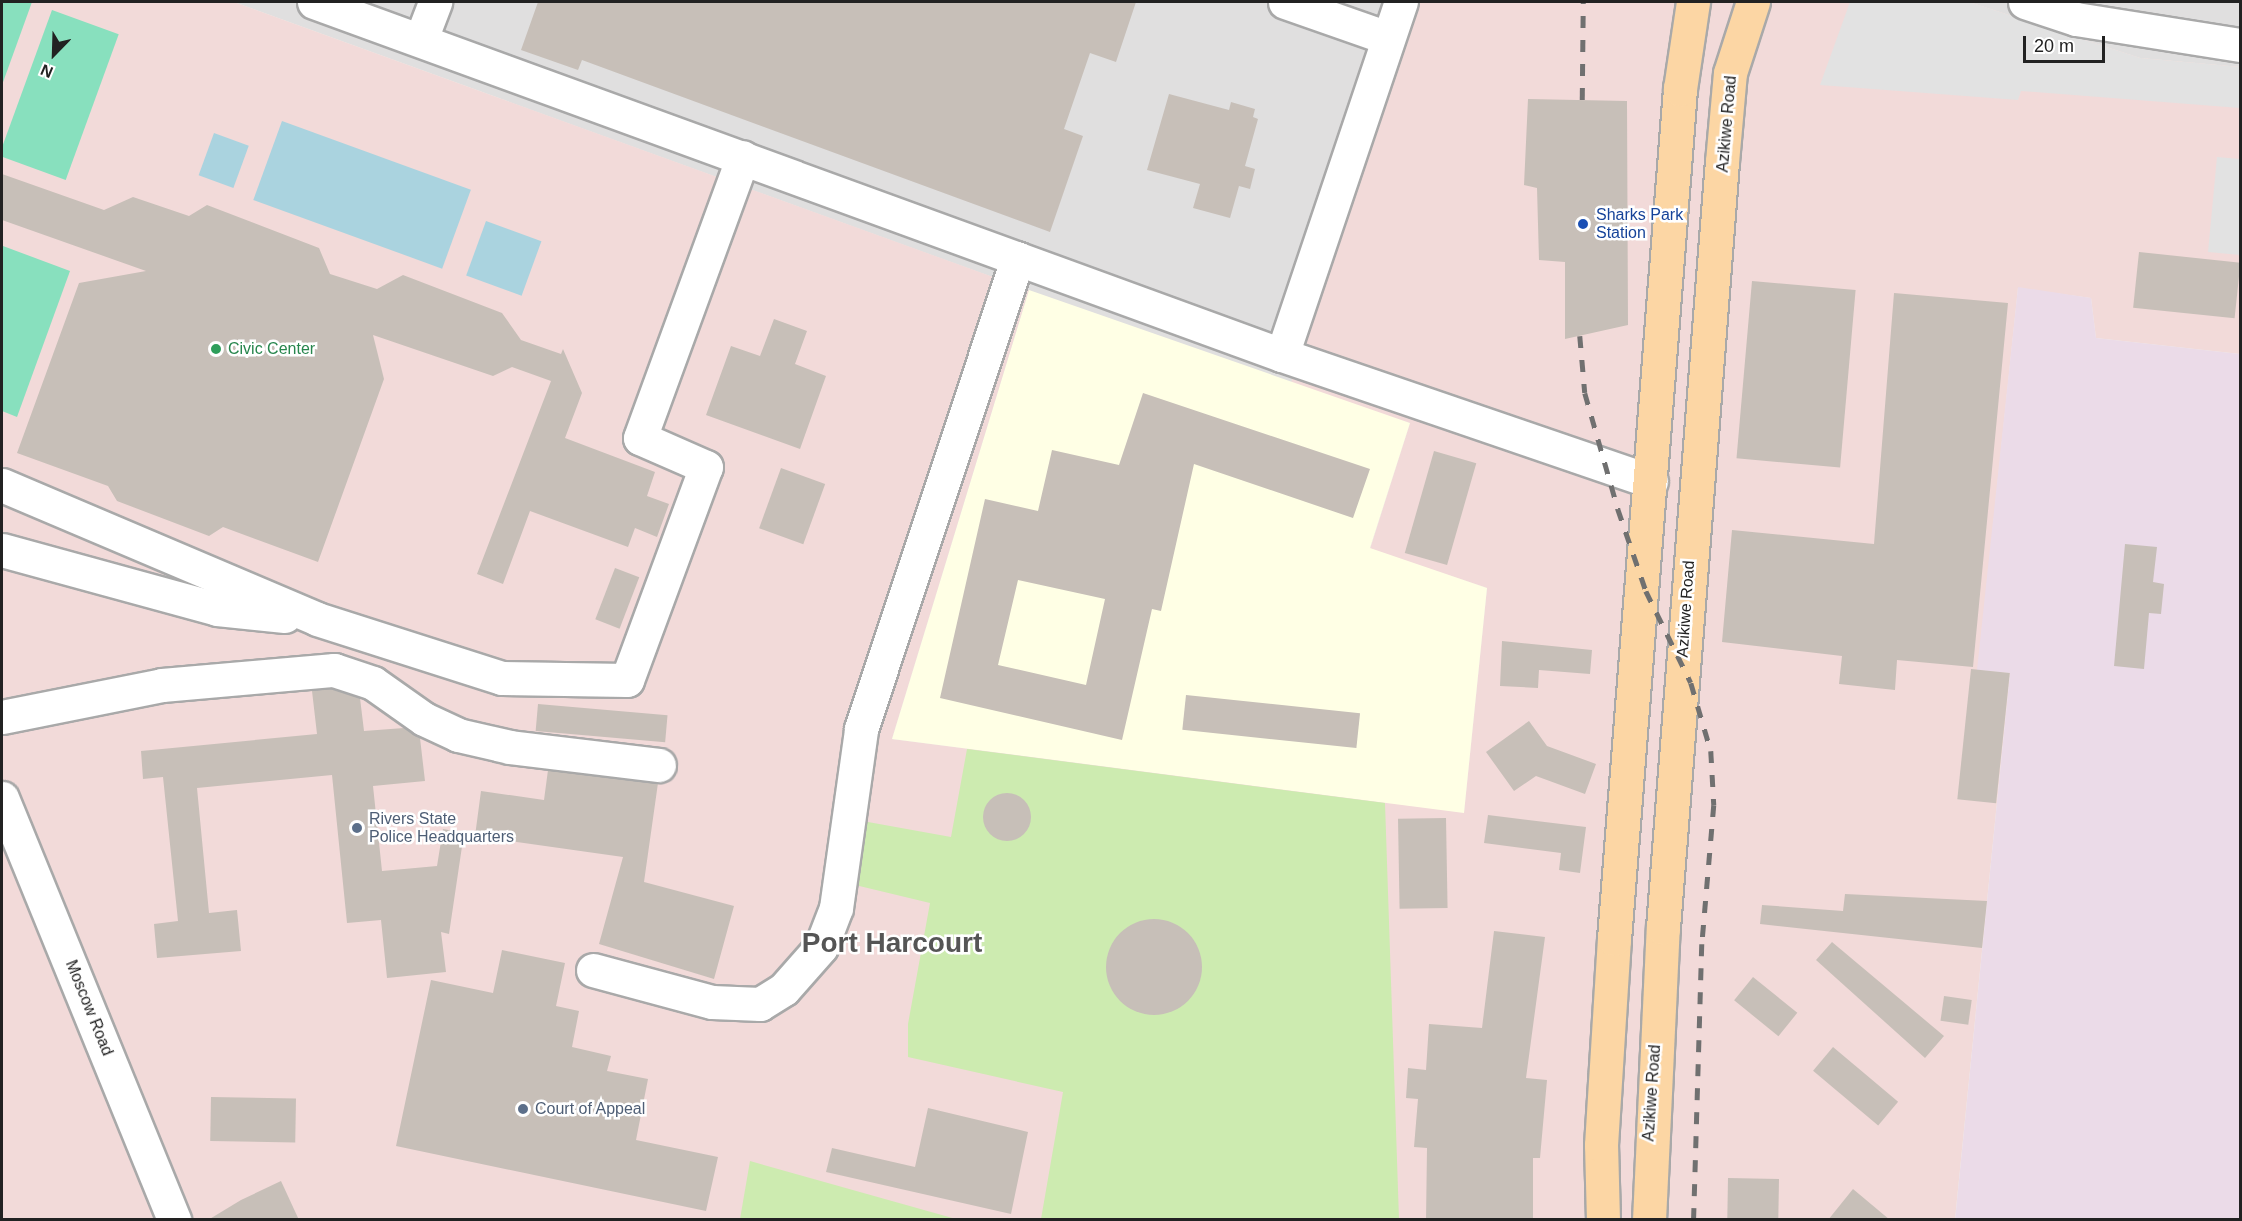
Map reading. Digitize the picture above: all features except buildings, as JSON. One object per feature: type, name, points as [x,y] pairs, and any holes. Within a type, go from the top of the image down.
[{"type":"main road","points":[[1604,1220],[1601,1145],[1680,89],[1693,2]]},
{"type":"main road","name":"Azikiwe Road","points":[[1649,1220],[1664,916],[1722,162],[1730,73],[1753,2]]},
{"type":"street","points":[[314,2],[421,39],[1282,356],[1651,481]]},
{"type":"street","points":[[421,39],[435,2]]},
{"type":"street","points":[[1285,2],[1388,38]]},
{"type":"street","points":[[1282,356],[1401,2]]},
{"type":"street","points":[[2025,2],[2076,19],[2241,45]]},
{"type":"street","points":[[2,485],[317,619],[502,678],[627,680],[706,467],[639,438],[743,157]]},
{"type":"street","points":[[593,970],[712,1002],[760,1004],[784,989],[822,947],[836,908],[861,729],[1018,258]]},
{"type":"street","points":[[2,550],[217,609],[317,619]]},
{"type":"street","points":[[2,717],[69,699],[162,685],[334,670],[373,683],[424,719],[458,735],[510,747],[659,765]]},
{"type":"street","name":"Moscow Road","points":[[2,798],[174,1220]]},
{"type":"shaded area","points":[[2,2],[234,2],[1029,290],[892,739],[1464,812],[1487,588],[1370,549],[1410,423],[1290,386],[1416,2],[1969,2],[2140,58],[2240,67],[2240,354],[2096,338],[2091,298],[2018,288],[1978,670],[2010,673],[1955,1219],[2,1220]]},
{"type":"shaded area","points":[[234,2],[1416,2],[1410,423],[1370,548],[1487,588],[1464,813],[892,739],[1028,290]]},
{"type":"shaded area","points":[[1850,2],[1969,2],[2140,58],[2240,67],[2240,108],[2021,91],[2018,100],[1820,85]]},
{"type":"shaded area","points":[[1969,2],[2240,2],[2240,67],[2140,58]]},
{"type":"shaded area","points":[[2217,157],[2240,159],[2240,255],[2208,252]]},
{"type":"shaded area","points":[[2018,287],[2091,298],[2096,338],[2240,354],[2240,1219],[1955,1220],[2010,673],[1977,670]]},
{"type":"shaded area","points":[[1029,290],[1410,423],[1370,548],[1487,588],[1464,813],[892,739]]},
{"type":"green space","points":[[2,2],[32,2],[2,85]]},
{"type":"green space","points":[[52,10],[119,34],[66,180],[2,157],[2,147]]},
{"type":"green space","points":[[3,246],[70,271],[17,417],[2,411]]},
{"type":"green space","points":[[967,749],[1385,803],[1399,1219],[1041,1219],[1063,1092],[908,1057],[908,1024],[930,903],[851,884],[857,820],[951,837]]},
{"type":"green space","points":[[750,1161],[956,1219],[740,1219]]},
{"type":"water","points":[[282,121],[471,190],[442,269],[253,200]]},
{"type":"water","points":[[214,133],[249,146],[233,188],[199,175]]},
{"type":"water","points":[[486,221],[541,241],[522,296],[466,276]]},
{"type":"railway","points":[[1582,100],[1583,2]]},
{"type":"railway","points":[[1580,336],[1585,393],[1618,509],[1646,591],[1691,683],[1711,751],[1714,805],[1702,944],[1694,1220]]},
{"type":"place","name":"Sharks Park Station","points":[[1583,224]]},
{"type":"place","name":"Civic Center","points":[[216,349]]},
{"type":"place","name":"Rivers State Police Headquarters","points":[[357,828]]},
{"type":"place","name":"Court of Appeal","points":[[523,1109]]},
{"type":"district","name":"Port Harcourt","points":[[892,943]]}]
